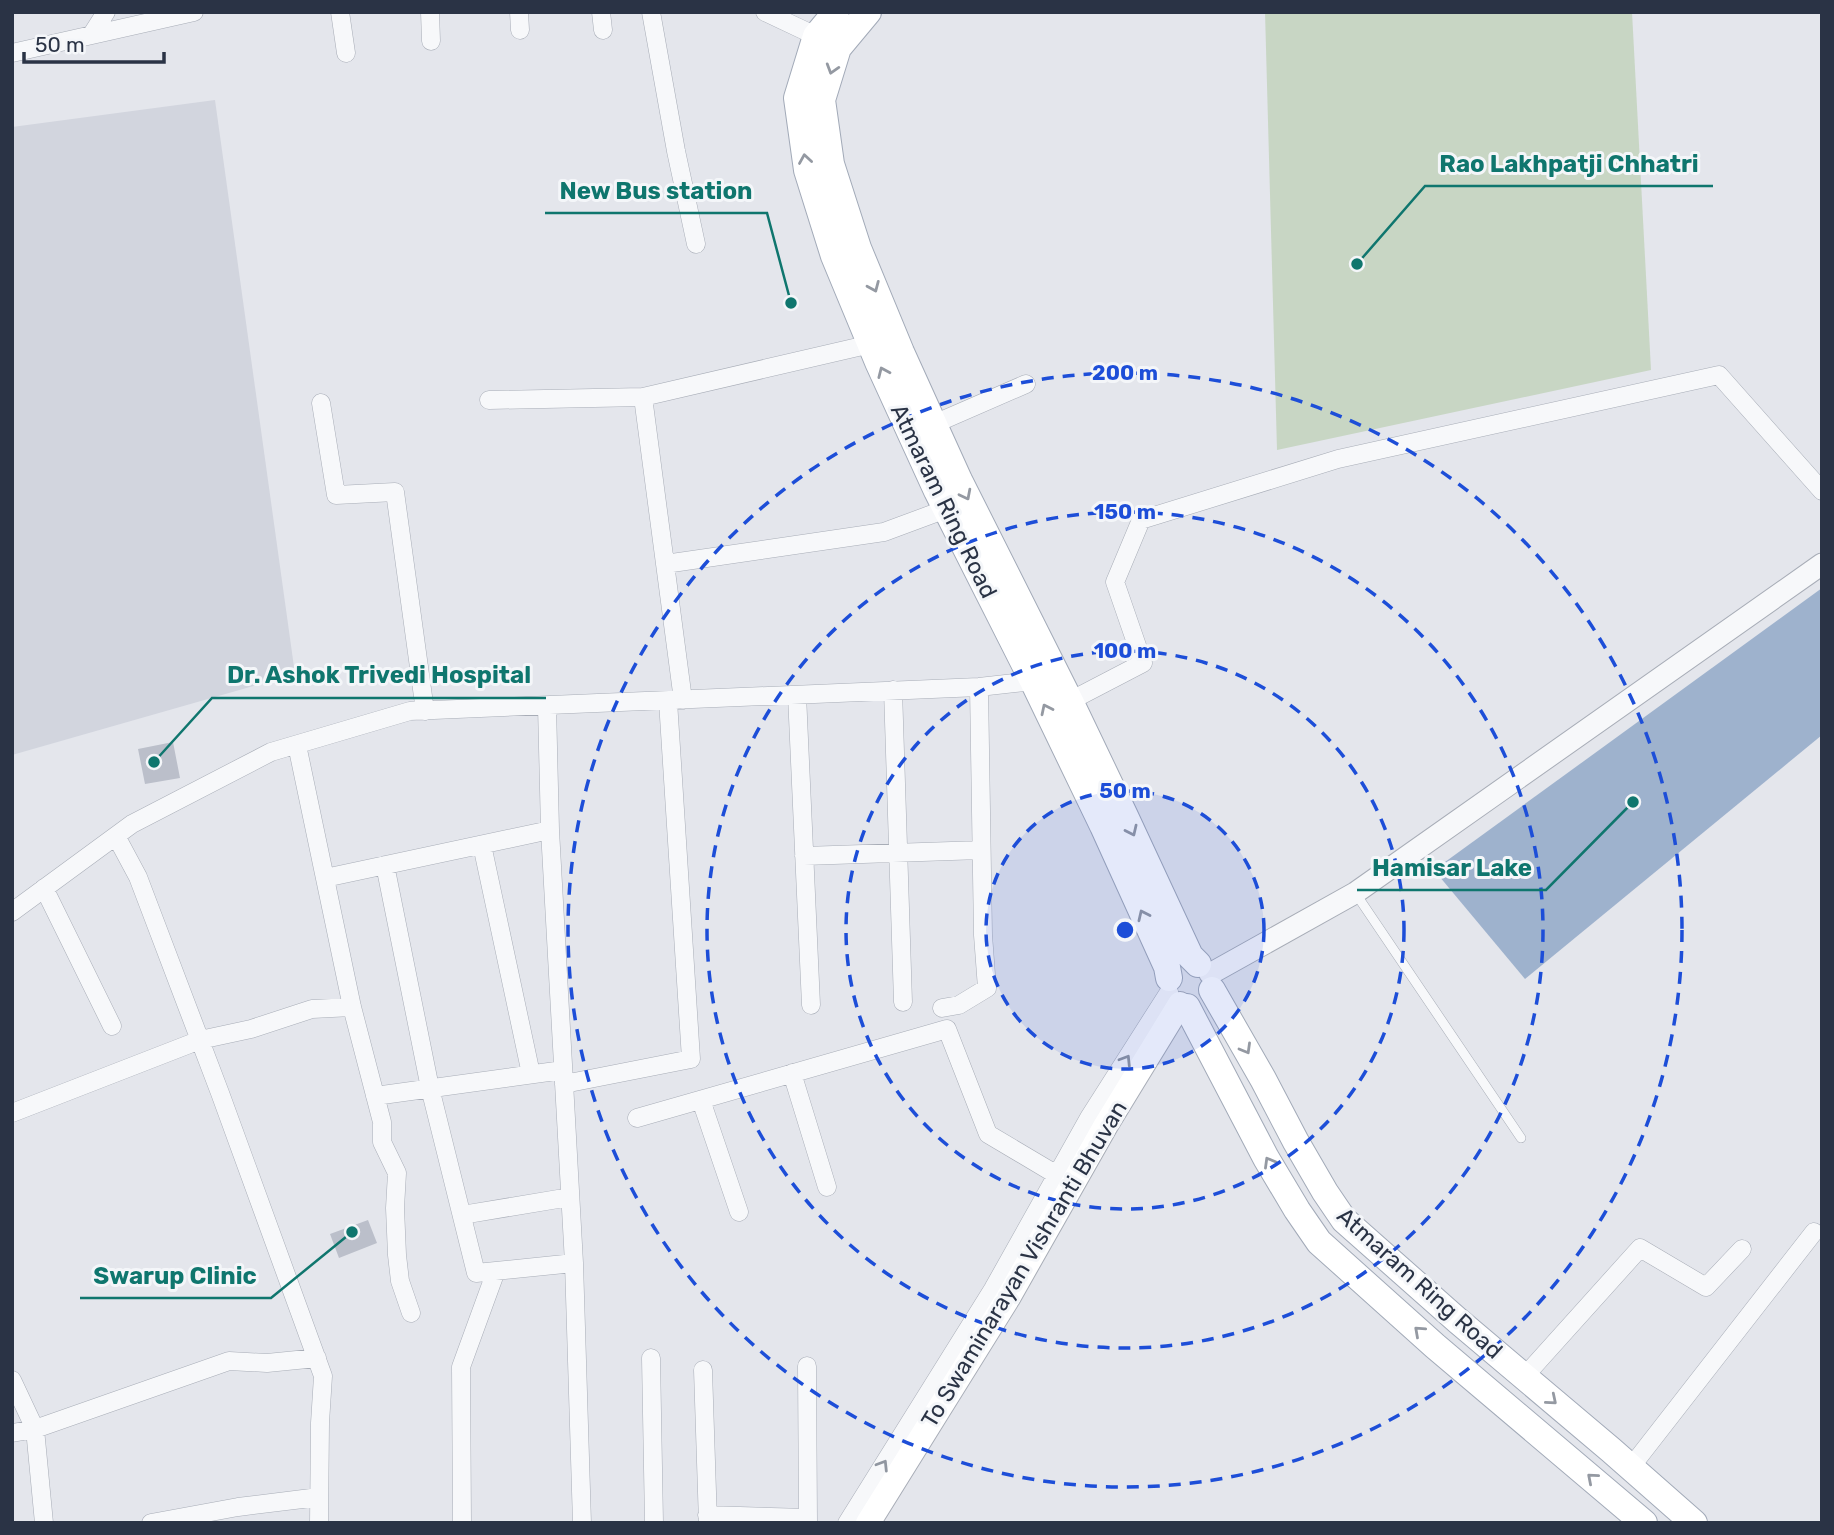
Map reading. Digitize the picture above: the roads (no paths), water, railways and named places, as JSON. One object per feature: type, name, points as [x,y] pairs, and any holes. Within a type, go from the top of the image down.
[{"type":"main road","name":"Atmaram Ring Road","points":[[836,12],[816,36],[797,98],[807,170],[834,256],[946,509],[1033,681],[1113,850],[1167,967],[1176,995],[1266,1158],[1319,1242],[1435,1346],[1644,1523]]},
{"type":"main road","name":"Atmaram Ring Road","points":[[868,12],[838,48],[822,100],[831,164],[858,248],[959,480],[1070,701],[1189,956],[1207,976],[1296,1142],[1344,1220],[1695,1523]]},
{"type":"main road","points":[[1183,964],[1207,976],[1209,997],[1203,1003],[1196,1006],[1176,995],[1172,972],[1183,964]]},
{"type":"main road","name":"To Swaminarayan Vishranti Bhuvan","points":[[868,1523],[1009,1298],[1176,995]]},
{"type":"street","points":[[92,34],[106,12]]},
{"type":"street","points":[[12,53],[194,12]]},
{"type":"street","points":[[340,12],[346,53]]},
{"type":"street","points":[[430,12],[431,41]]},
{"type":"street","points":[[651,12],[696,244]]},
{"type":"street","points":[[765,12],[816,36]]},
{"type":"street","points":[[489,400],[643,397],[871,344]]},
{"type":"street","points":[[1070,701],[1143,663],[1115,582],[1141,520],[1338,459],[1719,375],[1822,491]]},
{"type":"street","points":[[934,424],[1026,384]]},
{"type":"street","points":[[375,1096],[531,1074],[564,1077],[691,1059],[675,700],[665,564],[643,397]]},
{"type":"street","points":[[321,404],[336,495],[395,492],[425,711]]},
{"type":"street","points":[[665,564],[884,532],[946,509]]},
{"type":"street","points":[[1207,976],[1355,892],[1822,564]]},
{"type":"street","points":[[12,912],[132,824],[271,752],[410,711],[979,687],[1033,681]]},
{"type":"street","points":[[942,1008],[959,1005],[987,988],[983,935],[979,687]]},
{"type":"street","points":[[893,690],[903,1002]]},
{"type":"street","points":[[797,695],[811,1005]]},
{"type":"street","points":[[547,706],[550,831],[574,1263],[582,1523]]},
{"type":"street","points":[[297,745],[352,1007],[382,1122],[382,1142],[397,1173],[397,1255],[400,1281],[411,1313]]},
{"type":"street","points":[[325,878],[550,831]]},
{"type":"street","points":[[116,836],[138,877],[323,1376],[319,1523]]},
{"type":"street","points":[[482,845],[531,1074]]},
{"type":"street","points":[[804,856],[981,850]]},
{"type":"street","points":[[385,865],[430,1088],[477,1273],[574,1263]]},
{"type":"street","points":[[44,888],[112,1026]]},
{"type":"street","points":[[847,1523],[993,1289],[1090,1116],[1176,995]]},
{"type":"street","points":[[12,1114],[200,1040],[251,1029],[312,1009],[352,1007]]},
{"type":"street","points":[[637,1118],[947,1029],[988,1134],[1057,1175]]},
{"type":"street","points":[[792,1073],[827,1187]]},
{"type":"street","points":[[701,1100],[739,1212]]},
{"type":"street","points":[[462,1215],[570,1197]]},
{"type":"street","points":[[1631,1467],[1814,1232]]},
{"type":"street","points":[[1524,1377],[1640,1248],[1706,1287],[1742,1249]]},
{"type":"street","points":[[462,1523],[461,1367],[496,1271]]},
{"type":"street","points":[[12,1433],[35,1429],[229,1361],[267,1363],[317,1358]]},
{"type":"street","points":[[651,1358],[654,1523]]},
{"type":"street","points":[[703,1370],[707,1519],[807,1520],[807,1366]]},
{"type":"street","points":[[12,1380],[35,1429],[44,1523]]},
{"type":"street","points":[[151,1523],[238,1507],[319,1497]]},
{"type":"lane","points":[[1355,892],[1521,1138]]},
{"type":"water","points":[[1822,588],[1822,735],[1525,979],[1434,870]]},
{"type":"place","name":"Rao Lakhpatji Chhatri","points":[[1357,264]]},
{"type":"place","name":"New Bus station","points":[[791,303]]},
{"type":"place","name":"Dr. Ashok Trivedi Hospital","points":[[154,762]]},
{"type":"place","name":"Hamisar Lake","points":[[1633,802]]},
{"type":"place","name":"Swarup Clinic","points":[[352,1232]]}]
